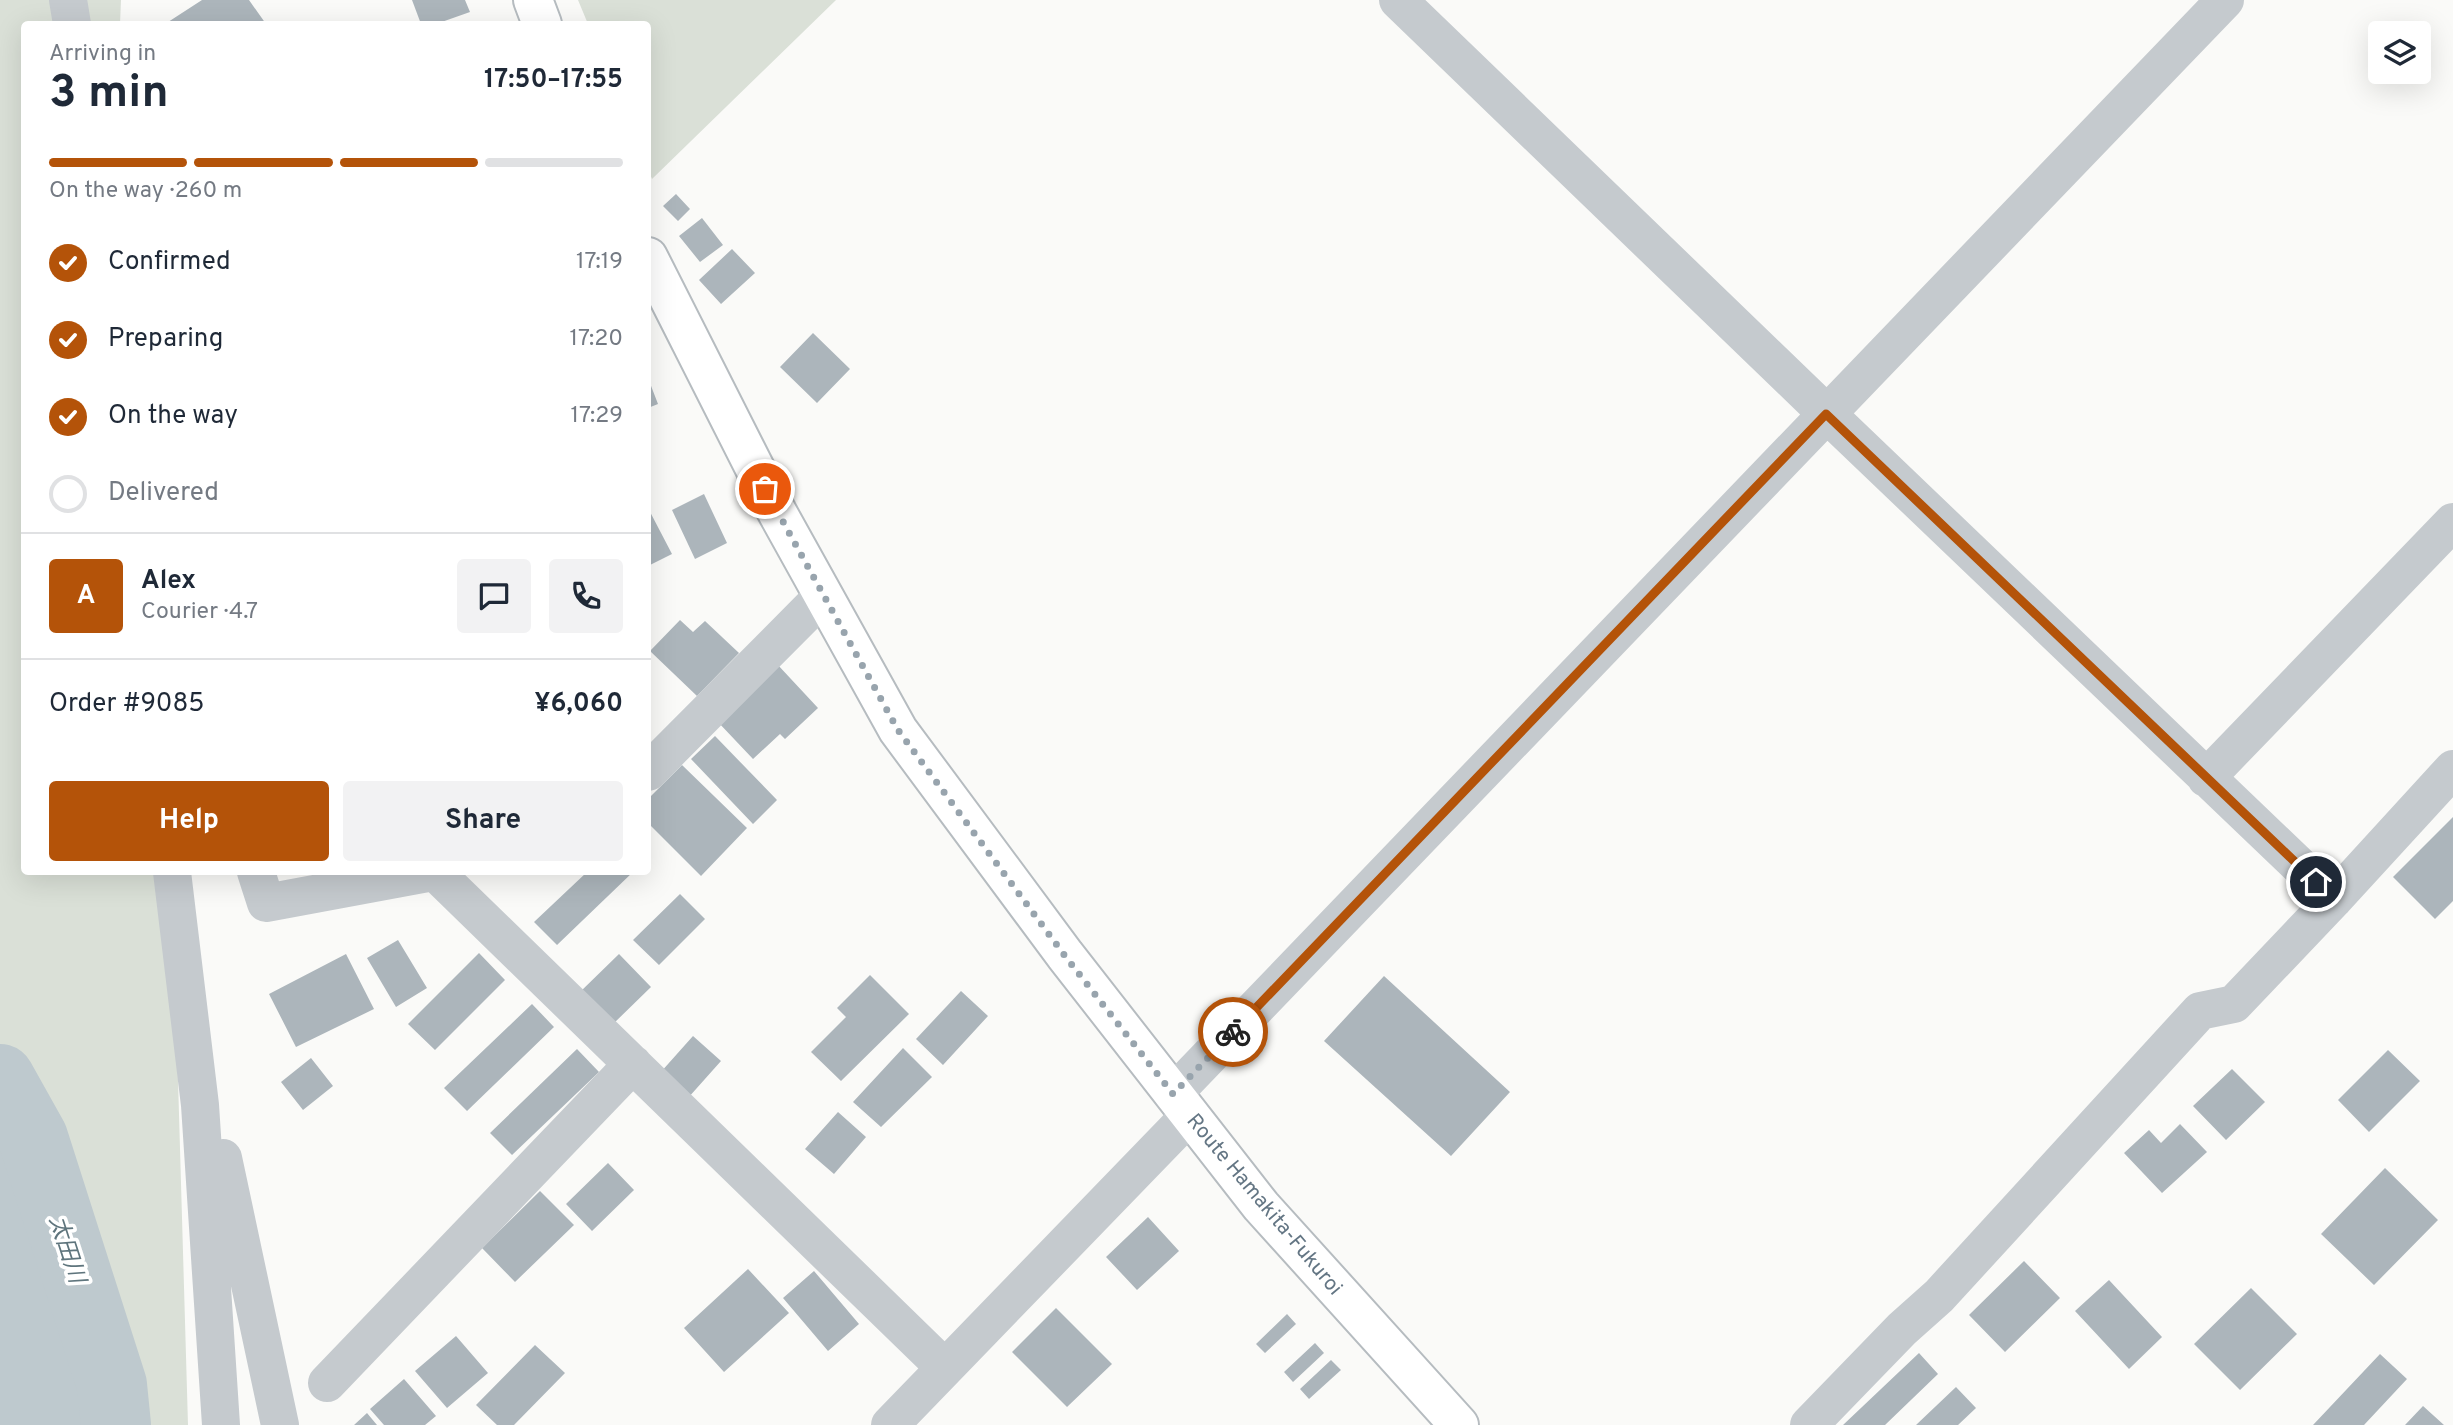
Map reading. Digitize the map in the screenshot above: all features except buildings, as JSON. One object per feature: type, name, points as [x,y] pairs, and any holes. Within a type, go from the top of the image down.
[{"type":"main road","name":"Route Hamakita-Fukuroi","points":[[651,263],[777,512],[898,730],[1065,956],[1261,1206],[1459,1425]]},
{"type":"street","points":[[68,0],[72,21]]},
{"type":"street","points":[[1398,0],[1826,414],[2334,899]]},
{"type":"street","points":[[890,1425],[945,1368],[1181,1105],[1826,414],[2225,0]]},
{"type":"street","points":[[2206,778],[2453,522]]},
{"type":"street","points":[[651,769],[823,596]]},
{"type":"street","points":[[1809,1425],[1902,1329],[1939,1296],[2200,1011],[2234,1004],[2453,769]]},
{"type":"street","points":[[172,875],[200,1105],[221,1425]]},
{"type":"street","points":[[257,875],[266,903],[418,875]]},
{"type":"street","points":[[437,875],[945,1368]]},
{"type":"street","points":[[327,1383],[633,1064]]},
{"type":"street","points":[[200,1105],[221,1147],[280,1425]]},
{"type":"shaded area","points":[[0,0],[68,0],[72,21],[21,21],[21,875],[172,875],[188,1425],[0,1425]]},
{"type":"shaded area","points":[[80,0],[121,0],[120,21],[84,21]]},
{"type":"shaded area","points":[[578,0],[836,0],[652,179],[651,21],[587,21]]},
{"type":"shaded area","points":[[0,1098],[70,1255],[112,1425],[0,1425]]},
{"type":"waterway","name":"太田川","points":[[0,1079],[33,1138],[112,1385],[116,1425]]},
{"type":"way so far","points":[[765,489],[898,730],[1065,956],[1173,1094],[1233,1032]]},
{"type":"route","points":[[1233,1032],[1826,414],[2316,882]]}]
